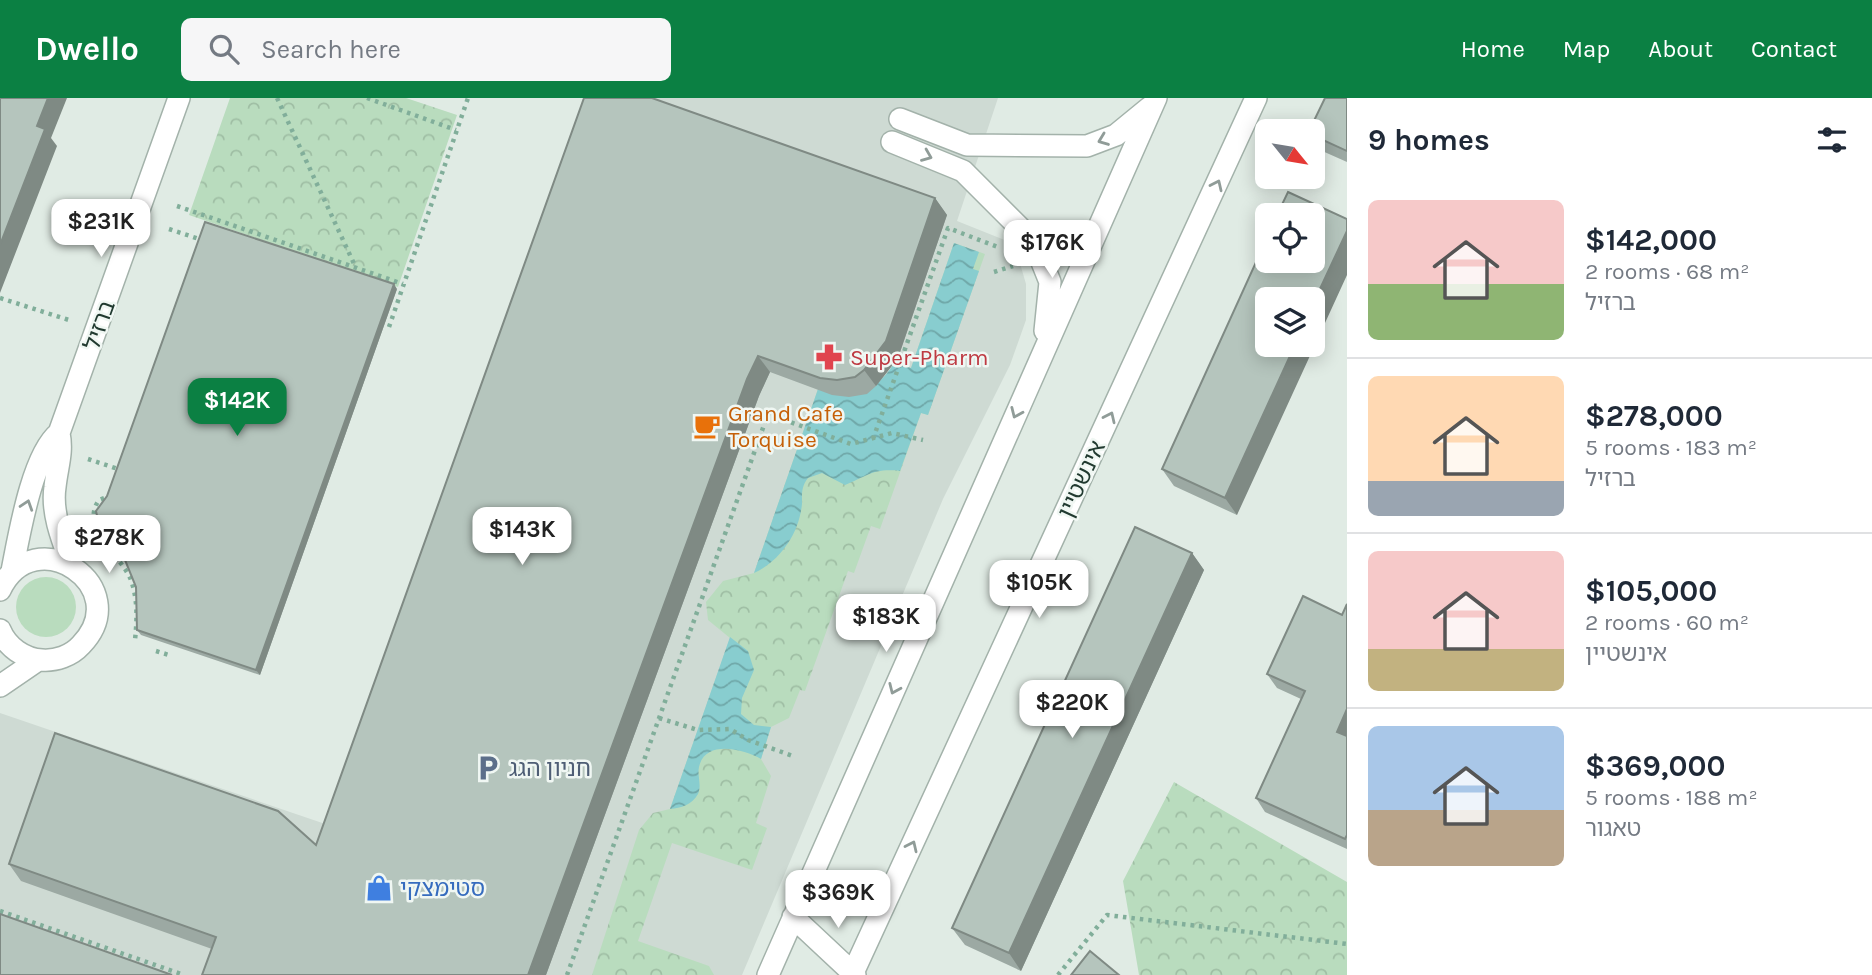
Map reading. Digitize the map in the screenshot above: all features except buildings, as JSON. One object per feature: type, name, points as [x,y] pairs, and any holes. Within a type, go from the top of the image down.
[{"type":"street","name":"ברזיל","points":[[12,572],[20,524],[44,454],[48,443],[59,433],[179,98]]},
{"type":"street","name":"אינשטיין","points":[[853,974],[1256,98]]},
{"type":"street","points":[[900,119],[967,145],[1087,146],[1116,135],[1154,101]]},
{"type":"street","points":[[768,975],[1154,101]]},
{"type":"street","points":[[892,142],[963,171],[1021,229],[1040,257],[1050,282],[1043,351]]},
{"type":"street","name":"ברזיל","points":[[59,433],[63,452],[54,489],[60,536],[72,566]]},
{"type":"street","points":[[0,590],[12,572],[26,563],[41,559],[57,560],[72,566],[85,576],[94,590],[97,606],[95,623],[88,638],[77,650],[63,658],[38,660],[12,648],[0,630]]},
{"type":"street","points":[[0,686],[38,660]]},
{"type":"street","points":[[793,917],[853,974]]},
{"type":"path","points":[[277,98],[356,268]]},
{"type":"path","points":[[367,98],[456,130]]},
{"type":"path","points":[[389,327],[468,98]]},
{"type":"path","points":[[177,206],[403,284]]},
{"type":"path","points":[[873,439],[948,228],[1002,248]]},
{"type":"path","points":[[169,229],[215,245]]},
{"type":"path","points":[[994,272],[1025,262]]},
{"type":"path","points":[[386,294],[399,298]]},
{"type":"path","points":[[0,298],[98,330]]},
{"type":"path","points":[[566,975],[768,414],[851,444],[892,433],[923,440]]},
{"type":"path","points":[[89,459],[130,473]]},
{"type":"path","points":[[117,495],[99,500],[93,518],[97,530],[121,561],[133,586],[136,607],[135,640]]},
{"type":"path","points":[[156,651],[169,655]]},
{"type":"path","points":[[659,718],[698,730],[730,729],[793,756]]},
{"type":"path","points":[[0,911],[184,975]]},
{"type":"path","points":[[1058,975],[1107,915],[1347,944]]},
{"type":"shaded area","points":[[602,98],[998,98],[957,221],[1007,241],[1017,253],[1026,284],[1026,320],[1010,365],[943,499],[742,975],[0,975],[0,713],[337,828]]},
{"type":"green space","points":[[230,98],[406,98],[457,115],[398,287],[189,215]]},
{"type":"green space","points":[[954,243],[985,254],[928,415],[921,413],[880,529],[871,526],[854,573],[848,571],[805,691],[800,690],[789,718],[771,727],[761,759],[771,776],[756,823],[767,828],[752,870],[672,843],[638,941],[709,966],[714,975],[592,975],[639,830],[653,813],[670,809],[730,638],[708,620],[706,602],[723,581],[754,573],[818,389],[852,395],[871,388],[895,362],[911,368]]},
{"type":"green space","points":[[40,577],[52,577],[68,585],[74,595],[74,619],[68,629],[52,637],[40,637],[24,629],[16,613],[16,601],[24,585]]},
{"type":"green space","points":[[1174,782],[1347,882],[1347,975],[1139,975],[1123,881]]},
{"type":"water","points":[[954,243],[979,252],[973,269],[979,271],[928,415],[921,413],[900,471],[877,472],[845,485],[822,473],[808,478],[803,488],[797,526],[787,545],[772,561],[754,573],[818,389],[852,395],[871,388],[895,362],[911,368]]},
{"type":"water","points":[[730,637],[748,651],[754,670],[742,698],[741,714],[754,725],[771,727],[761,759],[735,750],[709,753],[699,767],[700,787],[696,798],[686,805],[670,809]]},
{"type":"place","name":"Super-Pharm","points":[[829,357]]},
{"type":"place","name":"Grand Cafe Torquise","points":[[707,426]]},
{"type":"place","name":"חניון הגג","points":[[488,768]]},
{"type":"place","name":"סטימצקי","points":[[379,888]]}]
